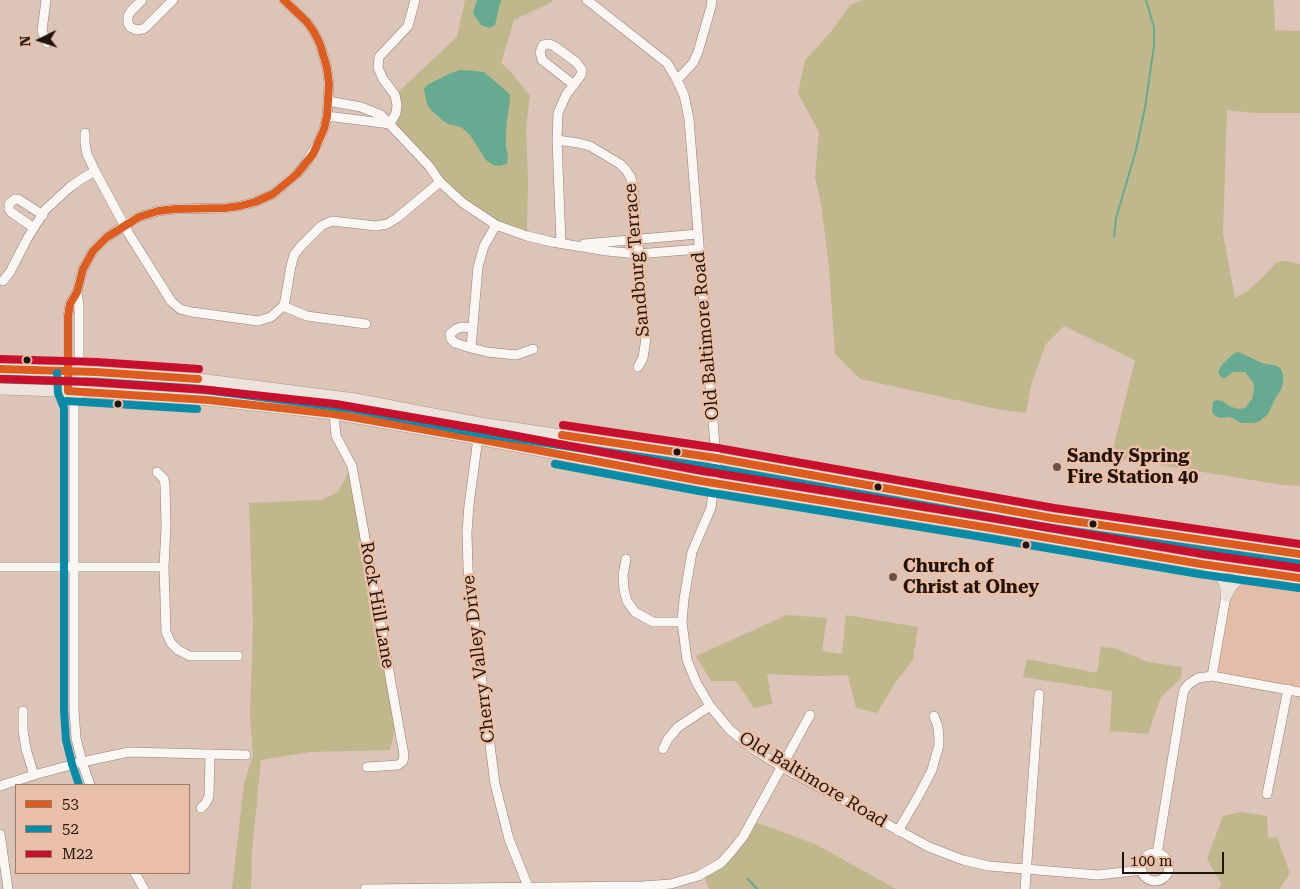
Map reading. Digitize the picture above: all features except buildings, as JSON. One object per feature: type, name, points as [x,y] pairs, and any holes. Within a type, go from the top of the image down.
[{"type":"main road","points":[[0,369],[199,379],[355,399],[480,423],[716,458],[1052,518],[1300,554]]},
{"type":"main road","points":[[0,389],[208,400],[334,414],[714,483],[1201,564],[1300,578]]},
{"type":"main road","points":[[1201,564],[1216,571],[1223,580],[1226,596]]},
{"type":"main road","points":[[1226,596],[1240,576],[1249,573],[1263,573]]},
{"type":"street","points":[[46,0],[42,31],[47,43]]},
{"type":"street","points":[[142,0],[133,8],[128,16],[128,24],[136,30],[146,27],[173,0]]},
{"type":"street","points":[[90,784],[76,738],[74,710],[74,406],[73,392],[67,371],[70,304],[77,292],[83,269],[93,251],[107,237],[125,224],[158,211],[225,208],[255,202],[273,194],[298,174],[309,159],[324,129],[327,116],[329,84],[320,44],[307,22],[284,0]]},
{"type":"street","points":[[390,124],[396,113],[397,105],[395,95],[383,79],[378,68],[379,57],[408,26],[415,0]]},
{"type":"street","name":"Old Baltimore Road","points":[[587,0],[667,63],[684,94],[689,119],[716,458],[711,508],[692,552],[682,622],[687,660],[696,682],[710,706],[730,730],[753,749],[898,831],[929,847],[963,860],[989,866],[1098,875],[1142,870]]},
{"type":"street","points":[[678,80],[693,63],[698,52],[712,7],[712,0]]},
{"type":"street","points":[[560,243],[558,113],[566,95],[574,85],[582,73],[580,66],[554,46],[549,44],[543,45],[540,52],[542,60],[574,85]]},
{"type":"street","points":[[328,101],[361,107],[381,115],[429,166],[440,182],[463,203],[496,225],[527,236],[607,251],[638,254],[699,248]]},
{"type":"street","points":[[327,116],[390,124]]},
{"type":"street","points":[[85,133],[86,154],[129,234],[171,302],[180,309],[192,312],[258,321],[271,318],[283,306],[287,293],[290,266],[294,255],[300,246],[321,226],[332,221],[376,226],[387,224],[397,218],[440,182]]},
{"type":"street","name":"Sandburg Terrace","points":[[557,140],[590,146],[612,158],[630,176],[646,338],[638,367]]},
{"type":"street","points":[[3,281],[46,210],[70,187],[95,171]]},
{"type":"street","points":[[34,228],[11,212],[9,204],[14,199],[18,199],[43,215]]},
{"type":"street","points":[[471,348],[478,267],[484,246],[496,225]]},
{"type":"street","points":[[574,245],[698,234]]},
{"type":"street","points":[[73,392],[80,372],[79,305],[77,292]]},
{"type":"street","points":[[283,306],[307,316],[366,324]]},
{"type":"street","points":[[473,328],[456,329],[450,334],[450,339],[455,343],[487,352],[516,355],[533,348]]},
{"type":"street","name":"Rock Hill Lane","points":[[334,414],[336,436],[352,466],[404,755],[403,761],[398,765],[367,767]]},
{"type":"street","name":"Cherry Valley Drive","points":[[480,423],[469,505],[467,532],[468,569],[495,784],[509,839],[528,888]]},
{"type":"street","points":[[157,472],[164,479],[165,485],[164,567],[166,632],[171,643],[178,650],[190,656],[238,656]]},
{"type":"street","points":[[626,560],[623,575],[624,590],[627,601],[635,612],[653,622],[682,622]]},
{"type":"street","points":[[0,567],[164,567]]},
{"type":"street","points":[[1212,676],[1226,596]]},
{"type":"street","points":[[1157,854],[1182,700],[1184,690],[1189,684],[1198,678],[1212,676],[1300,692]]},
{"type":"street","points":[[1267,794],[1288,689]]},
{"type":"street","points":[[1025,889],[1039,694]]},
{"type":"street","points":[[663,749],[668,739],[678,727],[710,706]]},
{"type":"street","points":[[23,711],[26,750],[34,775]]},
{"type":"street","points":[[366,889],[642,886],[672,884],[698,876],[721,863],[731,852],[747,829],[810,715]]},
{"type":"street","points":[[898,831],[932,770],[939,745],[938,727],[934,716]]},
{"type":"street","points":[[0,786],[82,762],[129,752],[246,755]]},
{"type":"street","points":[[201,808],[209,796],[210,754]]},
{"type":"street","points":[[0,834],[5,884]]},
{"type":"street","points":[[1151,854],[1157,854],[1166,859],[1169,869],[1167,875],[1158,885],[1147,878],[1142,870],[1142,863],[1146,857],[1151,854]]},
{"type":"street","points":[[136,874],[144,889]]},
{"type":"shaded area","points":[[465,0],[553,0],[514,20],[501,63],[511,72],[530,96],[526,126],[528,179],[527,236],[496,225],[463,203],[390,124],[395,95],[457,37]]},
{"type":"shaded area","points":[[477,0],[502,0],[495,25],[490,28],[481,25],[473,12]]},
{"type":"shaded area","points":[[863,0],[1274,0],[1275,30],[1300,31],[1300,113],[1254,113],[1227,110],[1223,234],[1235,298],[1247,291],[1276,263],[1287,261],[1300,264],[1300,486],[1282,485],[1111,457],[1135,360],[1064,326],[1046,344],[1031,384],[1026,413],[1002,410],[860,379],[835,354],[829,267],[822,209],[815,177],[819,132],[798,93],[805,60],[831,32],[850,5]]},
{"type":"shaded area","points":[[460,70],[484,72],[510,95],[506,133],[507,164],[493,165],[486,160],[470,135],[461,127],[448,124],[441,119],[427,104],[424,89],[427,85]]},
{"type":"shaded area","points":[[1237,352],[1262,363],[1277,366],[1283,374],[1281,390],[1268,414],[1260,421],[1254,423],[1241,423],[1230,417],[1221,418],[1215,416],[1212,412],[1213,402],[1216,400],[1238,409],[1245,408],[1252,399],[1254,391],[1253,382],[1245,372],[1233,372],[1225,378],[1221,377],[1218,373],[1221,366]]},
{"type":"shaded area","points":[[352,466],[398,716],[390,750],[310,752],[261,760],[252,851],[251,889],[232,889],[244,783],[253,756],[250,716],[253,623],[249,503],[321,500],[338,492]]},
{"type":"shaded area","points":[[1231,568],[1300,578],[1300,692],[1212,676]]},
{"type":"shaded area","points":[[787,615],[827,618],[822,651],[842,654],[846,615],[918,627],[913,660],[895,683],[877,713],[856,708],[848,675],[767,674],[772,704],[754,708],[736,681],[711,681],[696,656]]},
{"type":"shaded area","points":[[1101,647],[1114,648],[1148,662],[1182,667],[1181,678],[1161,697],[1148,734],[1110,731],[1112,691],[1023,677],[1027,659],[1097,673]]},
{"type":"shaded area","points":[[1241,812],[1267,816],[1268,838],[1277,837],[1290,873],[1280,889],[1218,889],[1222,885],[1207,859],[1223,816]]},
{"type":"shaded area","points":[[752,821],[815,844],[896,889],[709,889],[703,873],[721,863]]},
{"type":"waterway","points":[[1114,237],[1116,218],[1136,150],[1145,108],[1154,46],[1154,27],[1146,0]]},
{"type":"waterway","points":[[748,879],[757,889]]},
{"type":"transit line","name":"53","points":[[284,0],[307,22],[314,32],[320,44],[327,68],[329,84],[327,116],[324,129],[313,154],[297,174],[273,194],[255,202],[225,208],[158,211],[139,217],[107,237],[93,251],[83,269],[77,292],[70,304],[68,316],[68,391],[208,400],[334,414],[701,481],[1201,564],[1300,578]]},
{"type":"transit line","name":"M22","points":[[0,359],[97,362],[199,369]]},
{"type":"transit line","name":"53","points":[[0,369],[96,372],[198,379]]},
{"type":"transit line","name":"52","points":[[57,373],[58,393],[64,408],[64,711],[66,740],[79,784]]},
{"type":"transit line","name":"52","points":[[0,379],[96,382],[198,389],[353,409],[478,433],[714,468],[1050,528],[1299,564]]},
{"type":"transit line","name":"M22","points":[[0,379],[90,382],[209,390],[336,404],[703,471],[1203,554],[1300,568]]},
{"type":"transit line","name":"52","points":[[67,401],[197,409]]},
{"type":"transit line","name":"M22","points":[[563,425],[718,448],[1054,508],[1300,544]]},
{"type":"transit line","name":"53","points":[[562,435],[716,458],[1052,518],[1300,554]]},
{"type":"transit line","name":"52","points":[[555,464],[699,491],[1199,574],[1299,588]]},
{"type":"place","name":"Sandy Spring Fire Station 40","points":[[1057,467]]},
{"type":"place","name":"Church of Christ at Olney","points":[[893,577]]}]
